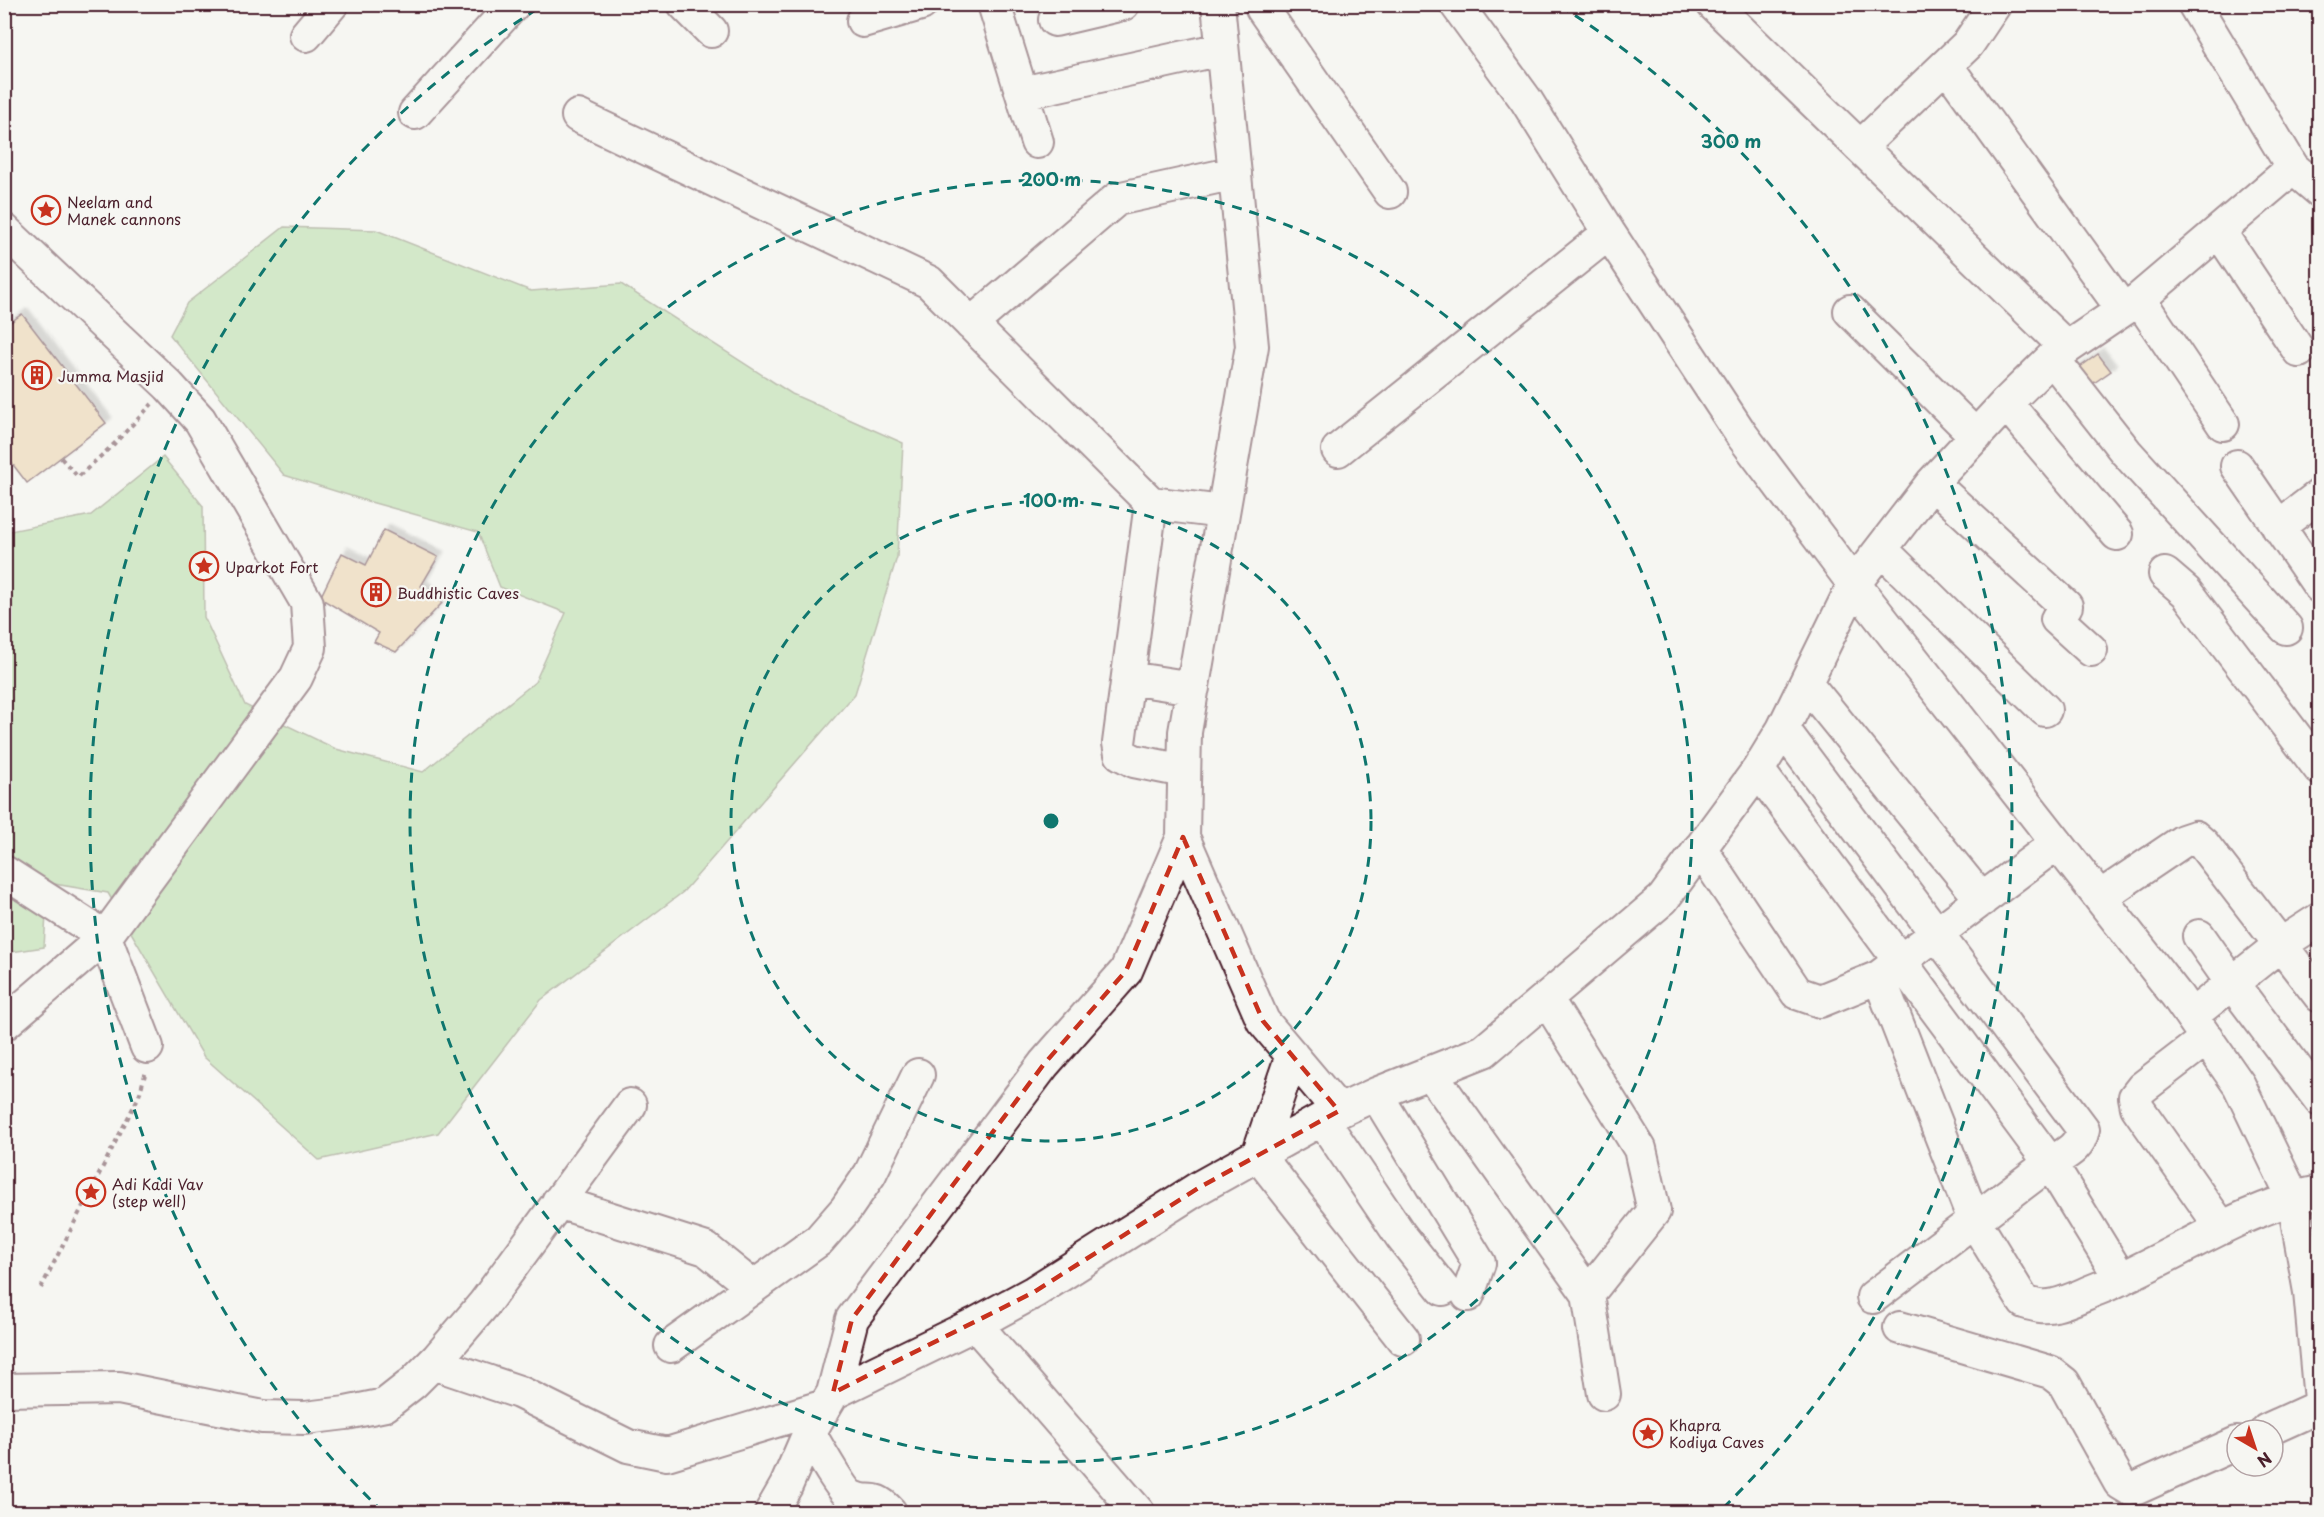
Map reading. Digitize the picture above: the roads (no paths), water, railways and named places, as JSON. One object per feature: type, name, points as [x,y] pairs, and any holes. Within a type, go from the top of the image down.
[{"type":"street","points":[[306,35],[332,4]]},
{"type":"street","points":[[414,113],[513,4]]},
{"type":"street","points":[[684,4],[711,31]]},
{"type":"street","points":[[863,21],[921,4]]},
{"type":"street","points":[[994,4],[1037,142]]},
{"type":"street","points":[[1055,20],[1124,4]]},
{"type":"street","points":[[783,1504],[809,1433],[829,1400],[852,1319],[1044,1064],[1126,971],[1183,837],[1185,732],[1252,346],[1218,4]]},
{"type":"street","points":[[1456,4],[1526,100],[1609,233],[1741,434],[1854,585],[2100,897],[2199,1027],[2239,1084],[2306,1195],[2310,1292],[2319,1400]]},
{"type":"street","points":[[1713,4],[1860,147],[2060,353],[2126,452],[2286,628]]},
{"type":"street","points":[[1860,147],[1968,45],[1995,4]]},
{"type":"street","points":[[2194,4],[2293,168],[2319,190]]},
{"type":"street","points":[[1022,93],[1222,45],[1264,6],[1390,192]]},
{"type":"street","points":[[1946,65],[2223,424]]},
{"type":"street","points":[[578,116],[929,282],[1151,503],[1223,512]]},
{"type":"street","points":[[433,1364],[519,1392],[628,1446],[667,1454],[829,1400],[1034,1292],[1200,1187],[1330,1115],[1484,1051],[1663,899],[1758,770],[1783,729],[1854,585],[1932,483],[2006,404],[2060,353],[2131,304],[2293,168]]},
{"type":"street","points":[[971,324],[1117,199],[1235,173]]},
{"type":"street","points":[[4,230],[169,386],[200,420],[307,603],[310,648],[296,678],[105,937],[6,1020]]},
{"type":"street","points":[[2219,231],[2299,351]]},
{"type":"street","points":[[1338,450],[1609,233]]},
{"type":"street","points":[[1850,311],[1976,436]]},
{"type":"street","points":[[2006,404],[2117,534]]},
{"type":"street","points":[[2237,466],[2319,587]]},
{"type":"street","points":[[1932,483],[2066,606],[2057,619],[2091,650]]},
{"type":"street","points":[[2278,527],[2319,495]]},
{"type":"street","points":[[1151,503],[1119,743],[1121,754],[1134,761],[1184,771]]},
{"type":"street","points":[[1881,550],[2045,710]]},
{"type":"street","points":[[2165,574],[2186,592],[2319,769]]},
{"type":"street","points":[[1128,678],[1193,688]]},
{"type":"street","points":[[1806,683],[1982,900]]},
{"type":"street","points":[[1783,729],[2083,1130],[2077,1146],[2050,1163],[1873,1297]]},
{"type":"street","points":[[1758,770],[1890,969],[2050,1163],[2121,1279]]},
{"type":"street","points":[[1183,837],[1263,1021],[1292,1055],[1401,1236],[1456,1292],[1479,1263],[1376,1094]]},
{"type":"street","points":[[2100,897],[2183,841],[2195,837],[2203,844],[2319,996]]},
{"type":"street","points":[[1701,848],[1797,993],[1820,1001],[1890,969],[2057,843]]},
{"type":"street","points":[[4,872],[105,937],[147,1047]]},
{"type":"street","points":[[2222,1228],[2137,1107],[2135,1096],[2199,1027],[2232,983],[2280,945],[2319,919]]},
{"type":"street","points":[[2199,936],[2319,1100]]},
{"type":"street","points":[[1890,969],[1974,1220],[2024,1302],[2039,1307],[2055,1305],[2121,1279],[2222,1228],[2306,1195]]},
{"type":"street","points":[[1546,998],[1640,1149],[1654,1211],[1588,1294]]},
{"type":"street","points":[[1258,1155],[1292,1055]]},
{"type":"street","points":[[1430,1072],[1588,1294],[1604,1394]]},
{"type":"street","points":[[671,1346],[819,1240],[846,1209],[870,1174],[918,1076]]},
{"type":"street","points":[[4,1390],[119,1388],[263,1417],[305,1418],[385,1405],[433,1364],[484,1304],[630,1105]]},
{"type":"street","points":[[1258,1155],[1403,1339]]},
{"type":"street","points":[[558,1202],[706,1249],[753,1287]]},
{"type":"street","points":[[975,1324],[1138,1512]]},
{"type":"street","points":[[1900,1328],[2057,1376],[2064,1383],[2120,1483],[2130,1489],[2137,1488],[2225,1448]]},
{"type":"street","points":[[2285,1422],[2319,1406]]},
{"type":"street","points":[[809,1433],[846,1493],[859,1499],[878,1501],[890,1512]]},
{"type":"place","name":"Neelam and Manek cannons","points":[[46,210]]},
{"type":"place","name":"Jumma Masjid","points":[[37,375]]},
{"type":"place","name":"Uparkot Fort","points":[[204,566]]},
{"type":"place","name":"Buddhistic Caves","points":[[376,592]]},
{"type":"place","name":"Adi Kadi Vav (step well)","points":[[91,1192]]},
{"type":"place","name":"Khapra Kodiya Caves","points":[[1648,1433]]}]
